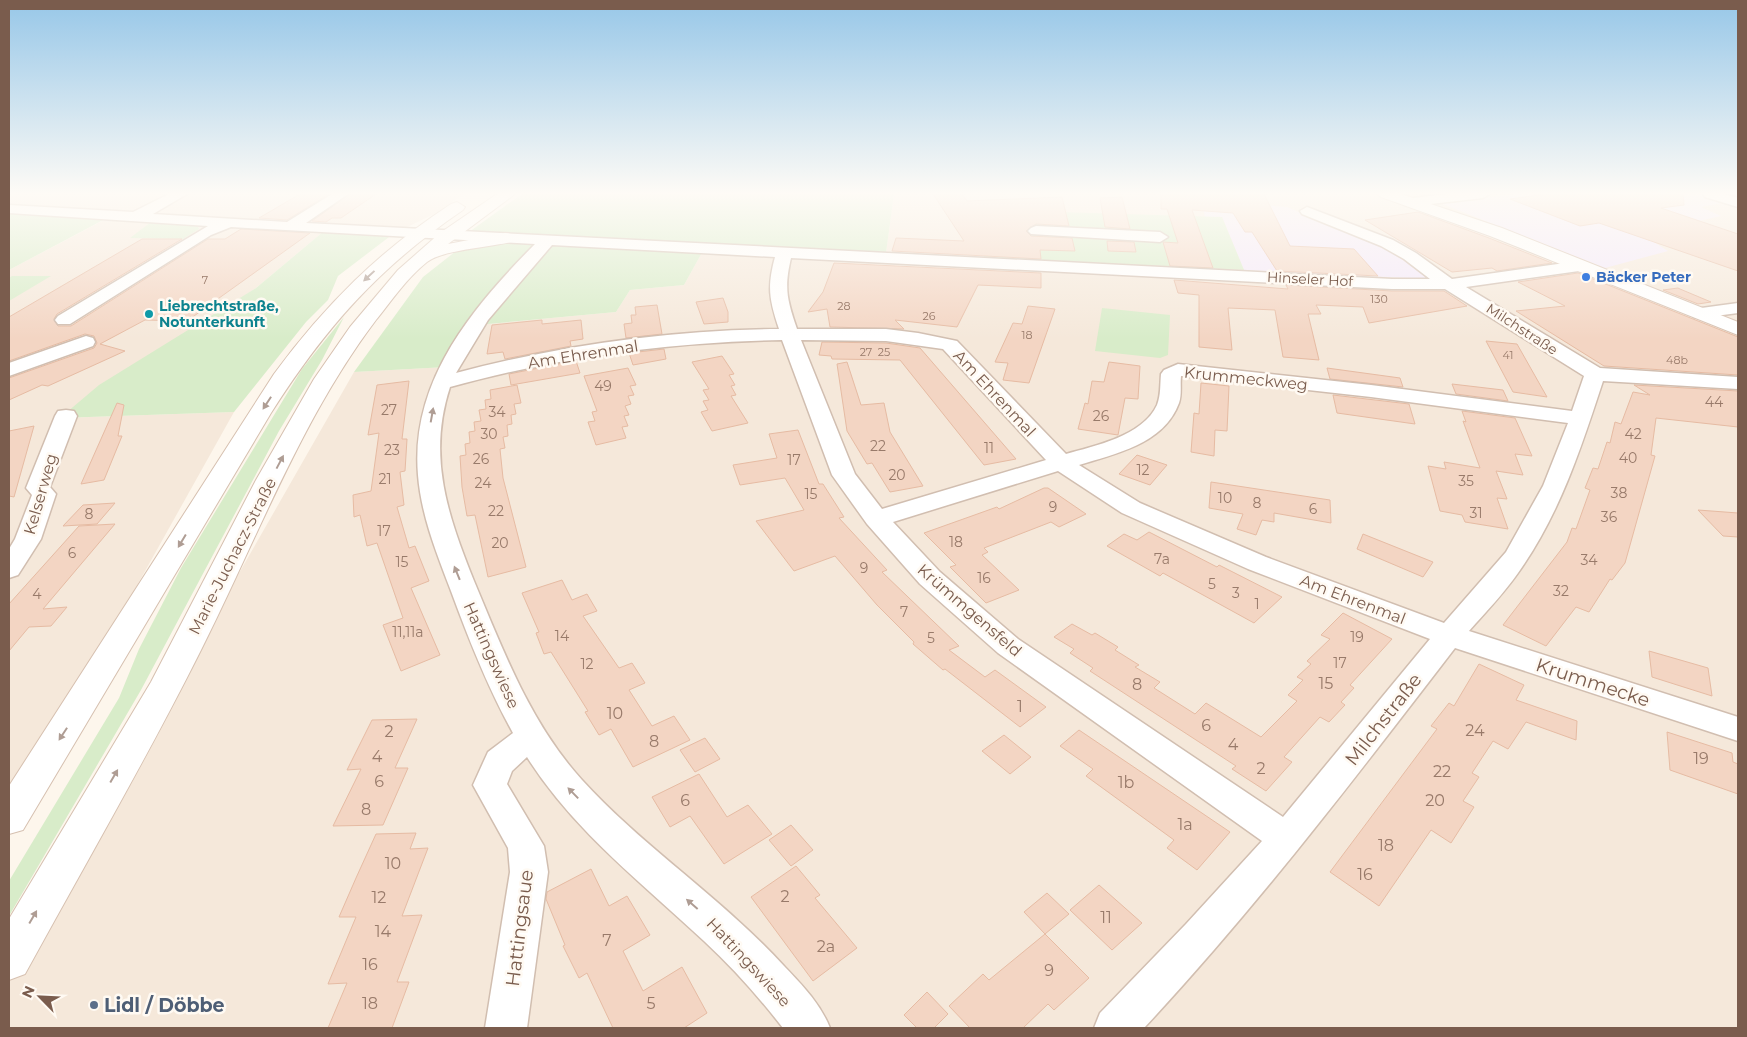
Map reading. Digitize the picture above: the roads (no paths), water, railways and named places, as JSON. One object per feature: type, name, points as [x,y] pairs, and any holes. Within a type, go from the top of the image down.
[{"type":"main road","name":"Marie-Juchacz-Straße","points":[[9,818],[90,693],[268,400],[313,338],[356,287],[424,242]]},
{"type":"main road","name":"Marie-Juchacz-Straße","points":[[9,959],[166,686],[244,530],[314,399],[355,335],[393,287],[421,245],[427,242]]},
{"type":"main road","points":[[421,245],[459,246],[480,242]]},
{"type":"main road","points":[[1518,242],[1738,329]]},
{"type":"street","points":[[64,320],[189,242]]},
{"type":"street","name":"Hinseler Hof","points":[[403,242],[421,245],[427,242]]},
{"type":"street","name":"Hattingswiese","points":[[546,242],[470,332],[453,357],[440,384],[430,421],[427,459],[430,490],[436,514],[495,668],[518,713],[564,783],[625,845],[741,949],[808,1028]]},
{"type":"street","name":"Hinseler Hof","points":[[595,242],[1392,284],[1449,284],[1579,266]]},
{"type":"street","points":[[1162,242],[1170,272]]},
{"type":"street","points":[[1383,242],[1410,256],[1449,284]]},
{"type":"street","name":"Krümmgensfeld","points":[[784,252],[777,282],[780,306],[804,374],[844,475],[876,519],[930,578],[1008,646],[1287,839]]},
{"type":"street","name":"Milchstraße","points":[[1449,284],[1595,374],[1738,383]]},
{"type":"street","points":[[1700,313],[1738,308]]},
{"type":"street","name":"Am Ehrenmal","points":[[440,384],[476,373],[593,351],[678,341],[790,334],[905,336],[950,345],[1062,464],[1131,508],[1257,563],[1448,635]]},
{"type":"street","points":[[9,370],[86,342]]},
{"type":"street","name":"Krummeckweg","points":[[876,519],[1124,444],[1144,432],[1162,415],[1170,398],[1172,374],[1178,370],[1371,391],[1579,418]]},
{"type":"street","name":"Milchstraße","points":[[1115,1028],[1148,995],[1287,839],[1378,728],[1448,635],[1516,555],[1555,486],[1595,374]]},
{"type":"street","name":"Kelserweg","points":[[9,569],[28,539],[44,494],[38,488],[66,416]]},
{"type":"street","name":"Krummecke","points":[[1448,635],[1738,729]]},
{"type":"street","name":"Hattingsaue","points":[[506,1028],[529,872],[526,846],[490,786],[494,768],[508,754],[533,737]]},
{"type":"place","name":"Bäcker Peter","points":[[1586,277]]},
{"type":"place","name":"Liebrechtstraße, Notunterkunft","points":[[149,314]]},
{"type":"place","name":"Lidl / Döbbe","points":[[94,1005]]}]
